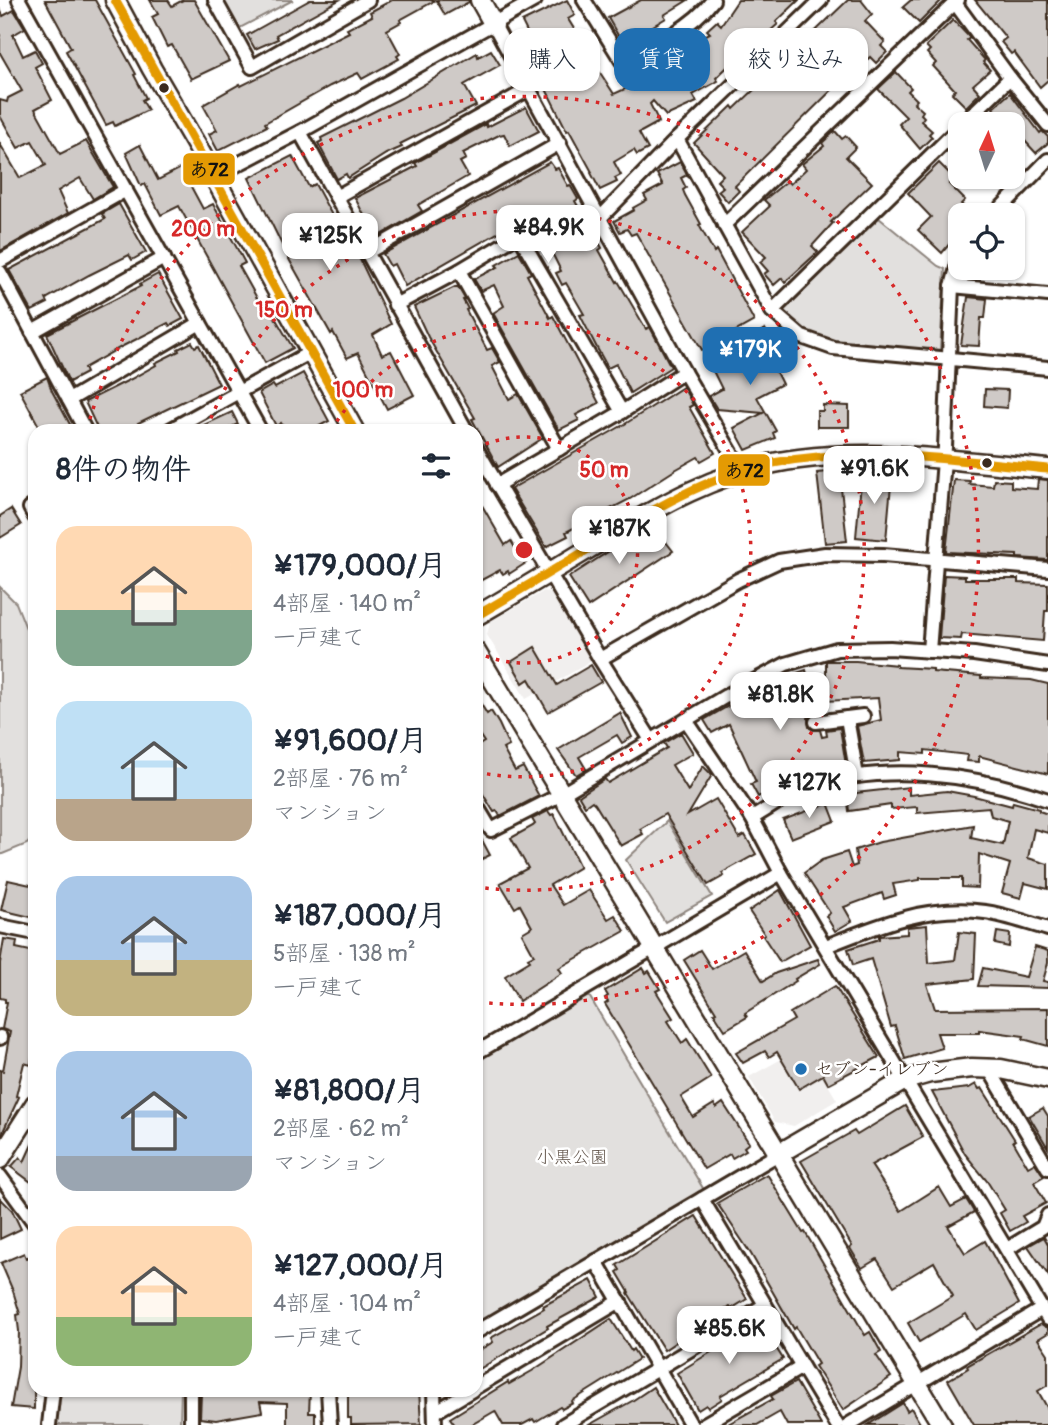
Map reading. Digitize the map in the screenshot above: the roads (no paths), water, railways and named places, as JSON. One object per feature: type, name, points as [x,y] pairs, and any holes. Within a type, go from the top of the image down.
[{"type":"street","points":[[19,0],[257,424]]},
{"type":"street","points":[[116,0],[351,424]]},
{"type":"street","points":[[215,0],[252,67],[368,0]]},
{"type":"street","points":[[480,0],[504,43]]},
{"type":"street","points":[[213,177],[300,132],[536,0]]},
{"type":"street","points":[[584,0],[622,61],[653,45],[704,12],[713,0]]},
{"type":"street","points":[[600,218],[677,139],[821,0]]},
{"type":"street","points":[[724,225],[956,1],[1010,78],[1048,125]]},
{"type":"street","points":[[975,112],[1010,78]]},
{"type":"street","points":[[336,197],[525,91]]},
{"type":"street","points":[[530,91],[684,372],[742,471]]},
{"type":"street","points":[[300,132],[463,424]]},
{"type":"street","points":[[677,139],[772,311],[802,337],[833,348],[1048,368]]},
{"type":"street","points":[[772,311],[948,139]]},
{"type":"street","points":[[368,252],[560,143]]},
{"type":"street","points":[[1006,203],[1048,160]]},
{"type":"street","points":[[0,261],[126,190]]},
{"type":"street","points":[[395,305],[519,235],[622,412]]},
{"type":"street","points":[[32,332],[164,258]]},
{"type":"street","points":[[459,271],[559,449]]},
{"type":"street","points":[[0,272],[82,424]]},
{"type":"street","points":[[929,651],[945,460],[954,280]]},
{"type":"street","points":[[952,286],[1048,295]]},
{"type":"street","points":[[69,400],[200,323]]},
{"type":"street","points":[[181,424],[311,352]]},
{"type":"street","points":[[497,485],[622,412],[684,372]]},
{"type":"street","points":[[483,612],[663,503],[742,471],[797,459],[845,455],[900,456],[1048,469]]},
{"type":"street","points":[[483,460],[651,740]]},
{"type":"street","points":[[600,659],[738,580],[779,561],[825,554],[883,555],[1048,569]]},
{"type":"street","points":[[483,817],[491,830],[562,794],[786,664],[837,649],[890,648],[974,654],[1048,664]]},
{"type":"street","points":[[483,664],[942,1425]]},
{"type":"street","points":[[816,722],[863,716]]},
{"type":"street","points":[[847,718],[856,776]]},
{"type":"street","points":[[686,720],[752,818],[781,873],[1045,1314],[848,1425]]},
{"type":"street","points":[[752,818],[806,787],[856,776],[897,773],[942,775],[1017,789],[1048,800]]},
{"type":"street","points":[[483,1049],[781,873]]},
{"type":"street","points":[[826,946],[890,920],[950,911],[985,912],[1048,929]]},
{"type":"street","points":[[0,926],[28,932]]},
{"type":"street","points":[[483,1328],[905,1080],[930,1073],[972,1068],[1001,1069],[1048,1079]]},
{"type":"street","points":[[989,1069],[1048,1168]]},
{"type":"street","points":[[0,1158],[28,1115]]},
{"type":"street","points":[[0,1176],[28,1214]]},
{"type":"street","points":[[702,1199],[837,1425]]},
{"type":"street","points":[[1007,1249],[1042,1227],[1048,1214]]},
{"type":"street","points":[[596,1261],[691,1425]]},
{"type":"street","points":[[483,1383],[620,1301]]},
{"type":"street","points":[[563,1425],[765,1305]]},
{"type":"street","points":[[704,1425],[802,1367]]},
{"type":"street","points":[[49,1425],[52,1397]]},
{"type":"street","points":[[191,1397],[191,1425]]},
{"type":"street","points":[[328,1397],[330,1425]]},
{"type":"street","points":[[434,1397],[435,1419]]},
{"type":"street","points":[[435,1419],[463,1397]]},
{"type":"place","name":"セブン-イレブン","points":[[801,1069]]},
{"type":"park label","name":"小黒公園","points":[[572,1157]]}]
